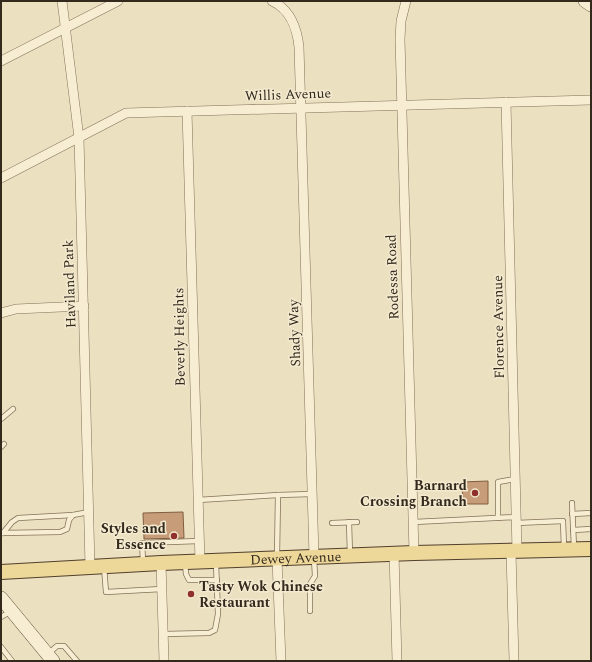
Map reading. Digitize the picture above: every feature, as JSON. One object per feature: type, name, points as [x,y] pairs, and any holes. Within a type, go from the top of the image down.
[{"type":"main road","name":"Dewey Avenue","points":[[1,572],[90,566],[414,552],[514,552],[591,549]]},
{"type":"street","name":"Haviland Park","points":[[62,1],[79,138],[90,566]]},
{"type":"street","points":[[1,61],[118,1]]},
{"type":"street","name":"Shady Way","points":[[272,1],[284,9],[290,16],[298,34],[302,108],[314,556]]},
{"type":"street","name":"Rodessa Road","points":[[406,1],[401,21],[400,39],[414,552]]},
{"type":"street","points":[[585,1],[591,5]]},
{"type":"street","name":"Willis Avenue","points":[[1,178],[126,113],[591,100]]},
{"type":"street","name":"Florence Avenue","points":[[506,102],[516,479],[514,661]]},
{"type":"street","name":"Beverly Heights","points":[[187,111],[197,500],[200,562]]},
{"type":"street","points":[[1,314],[16,309],[84,306]]},
{"type":"street","points":[[394,554],[396,661]]},
{"type":"street","points":[[277,559],[281,661]]},
{"type":"street","points":[[161,563],[164,661]]},
{"type":"street","points":[[1,598],[7,614],[50,658]]},
{"type":"lane","points":[[1,419],[13,409]]},
{"type":"lane","points":[[498,518],[498,482],[516,479]]},
{"type":"lane","points":[[197,500],[312,494]]},
{"type":"lane","points":[[277,559],[278,495]]},
{"type":"lane","points":[[569,550],[573,530],[572,503]]},
{"type":"lane","points":[[2,533],[18,518],[73,515],[79,512],[89,512]]},
{"type":"lane","points":[[572,514],[591,513]]},
{"type":"lane","points":[[2,533],[60,532],[67,529],[69,520],[73,515]]},
{"type":"lane","points":[[414,522],[498,518],[563,521],[569,550]]},
{"type":"lane","points":[[349,522],[350,555]]},
{"type":"lane","points":[[332,523],[357,522]]},
{"type":"lane","points":[[573,530],[591,529]]},
{"type":"lane","points":[[143,564],[142,542],[199,541]]},
{"type":"lane","points":[[310,611],[310,584],[315,576],[314,556]]},
{"type":"lane","points":[[164,634],[213,632],[218,620],[216,561]]},
{"type":"lane","points":[[185,562],[186,574],[189,580],[217,580]]},
{"type":"lane","points":[[104,566],[106,592],[162,588]]},
{"type":"lane","points":[[50,658],[57,646],[64,646],[77,661]]},
{"type":"lane","points":[[1,647],[12,661]]},
{"type":"building","name":"Barnard Crossing Branch","points":[[488,481],[488,504],[463,504],[462,482]]},
{"type":"building","points":[[183,512],[184,538],[144,539],[143,513]]},
{"type":"place","name":"Barnard Crossing Branch","points":[[475,493]]},
{"type":"place","name":"Styles and Essence","points":[[174,536]]},
{"type":"place","name":"Tasty Wok Chinese Restaurant","points":[[191,594]]}]
